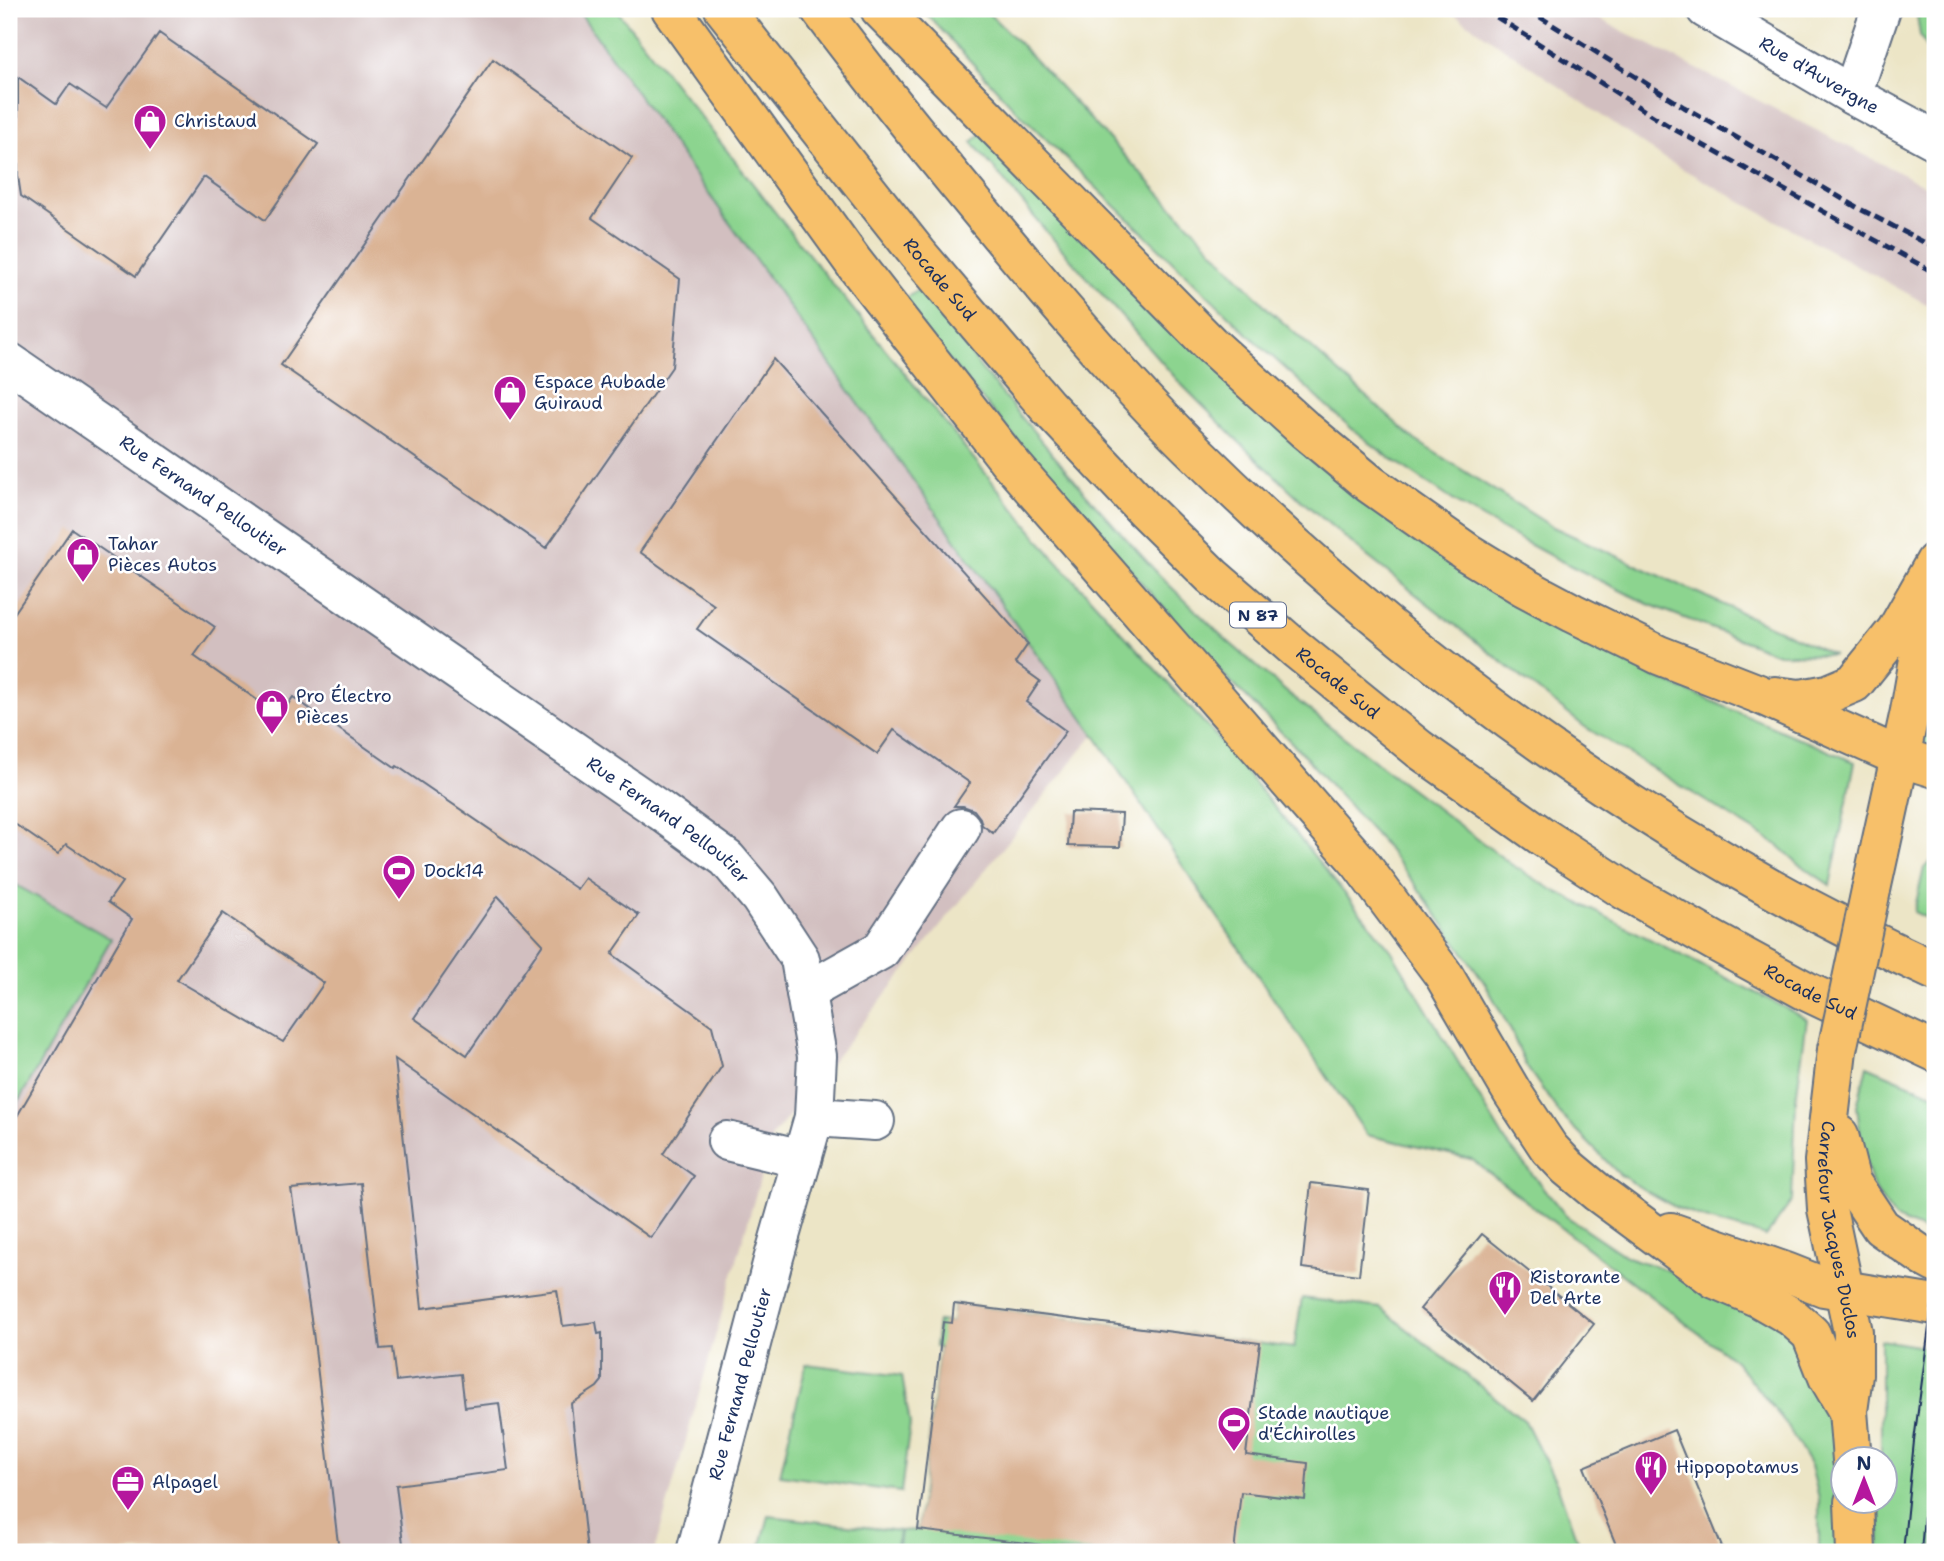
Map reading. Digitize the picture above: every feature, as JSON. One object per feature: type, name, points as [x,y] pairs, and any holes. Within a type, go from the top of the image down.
[{"type":"main road","points":[[671,9],[854,263],[1008,460],[1360,863],[1443,974],[1519,1104],[1549,1148],[1566,1167],[1715,1279],[1759,1298],[1792,1317],[1811,1334],[1828,1377],[1848,1412],[1851,1446]]},
{"type":"main road","name":"Rocade Sud","points":[[724,9],[918,254],[1047,406],[1145,510],[1212,576],[1296,649],[1419,749],[1626,891],[1832,1004],[1935,1052]]},
{"type":"main road","points":[[820,9],[951,177],[1110,363],[1195,453],[1328,577],[1449,676],[1596,780],[1760,883],[1935,971]]},
{"type":"main road","points":[[880,9],[1210,344],[1370,484],[1468,553],[1573,613],[1659,655],[1759,694],[1918,762]]},
{"type":"main road","points":[[1759,694],[1801,699],[1828,694],[1854,683],[1896,631],[1935,565]]},
{"type":"main road","points":[[1918,762],[1910,711],[1935,565]]},
{"type":"main road","name":"Carrefour Jacques Duclos","points":[[1848,1412],[1853,1375],[1853,1332],[1827,1209],[1824,1161],[1837,1050],[1871,890],[1918,762]]},
{"type":"main road","points":[[1831,1106],[1851,1182],[1881,1227],[1935,1263]]},
{"type":"main road","points":[[1632,1219],[1824,1287],[1935,1306]]},
{"type":"main road","points":[[1855,1516],[1856,1552]]},
{"type":"street","name":"Rue d'Auvergne","points":[[1706,9],[1852,95],[1935,140]]},
{"type":"street","points":[[1852,95],[1881,9]]},
{"type":"street","name":"Rue Fernand Pelloutier","points":[[9,362],[727,859],[760,898],[800,959],[817,1056],[814,1117],[696,1552]]},
{"type":"street","points":[[806,992],[881,950],[961,828]]},
{"type":"street","points":[[814,1117],[875,1121]]},
{"type":"street","points":[[727,1142],[802,1159]]},
{"type":"shaded area","points":[[9,9],[577,9],[1094,734],[772,1137],[654,1552],[9,1552]]},
{"type":"shaded area","points":[[1447,9],[1580,9],[1935,191],[1935,295],[1930,306],[1663,158]]},
{"type":"green space","points":[[577,9],[616,9],[789,230],[1054,558],[1217,737],[1391,950],[1506,1142],[1566,1216],[1627,1257],[1755,1297],[1835,1387],[1841,1446],[1828,1446],[1828,1516],[1843,1516],[1844,1552],[1819,1552],[1819,1498],[1811,1466],[1785,1422],[1735,1361],[1471,1159],[1367,1135],[1094,734]]},
{"type":"green space","points":[[922,9],[984,9],[1269,310],[1415,440],[1551,526],[1834,655],[1778,654],[1648,604],[1505,531],[1460,505],[1383,453],[1351,428],[1254,340],[1015,109]]},
{"type":"green space","points":[[1916,9],[1935,9],[1935,67],[1920,35]]},
{"type":"green space","points":[[981,134],[1497,592],[1551,624],[1652,676],[1855,762],[1830,885],[1799,864],[1779,846],[1585,727],[1367,556],[1302,501],[1180,383],[1046,231],[972,142]]},
{"type":"green space","points":[[921,288],[983,371],[1141,555],[1224,638],[1290,695],[1512,865],[1553,890],[1807,1019],[1796,1099],[1792,1201],[1766,1236],[1711,1221],[1677,1208],[1649,1193],[1619,1174],[1560,1114],[1526,1066],[1485,983],[1415,884],[1381,841],[1300,751],[1213,664],[932,341],[903,300]]},
{"type":"green space","points":[[1935,606],[1935,748],[1910,740]]},
{"type":"green space","points":[[1935,858],[1935,922],[1914,912],[1924,868]]},
{"type":"green space","points":[[9,881],[111,939],[9,1118]]},
{"type":"green space","points":[[1867,1066],[1935,1095],[1935,1200],[1930,1199],[1927,1232],[1896,1219],[1874,1189],[1862,1150],[1857,1106]]},
{"type":"green space","name":"Stade nautique d'Échirolles","points":[[1302,1298],[1380,1308],[1525,1421],[1557,1484],[1581,1552],[898,1552],[901,1531],[918,1530],[940,1348],[935,1347],[938,1321],[952,1323],[954,1304],[1294,1348]]},
{"type":"green space","points":[[1881,1340],[1935,1349],[1934,1552],[1879,1552],[1880,1516],[1898,1516],[1898,1446],[1881,1446]]},
{"type":"green space","points":[[806,1364],[902,1376],[910,1424],[901,1492],[780,1475]]},
{"type":"green space","points":[[769,1516],[899,1531],[896,1552],[759,1552]]},
{"type":"building","points":[[159,33],[318,144],[265,220],[204,177],[136,276],[21,196],[18,176],[18,77],[56,104],[70,84],[106,108]]},
{"type":"building","points":[[493,59],[632,158],[592,218],[680,279],[672,367],[546,548],[281,365]]},
{"type":"building","points":[[773,359],[1028,644],[1015,663],[1040,681],[1026,702],[1066,731],[993,833],[982,825],[974,810],[954,806],[970,783],[894,730],[877,754],[697,629],[714,605],[640,552]]},
{"type":"building","points":[[72,529],[215,627],[194,656],[280,716],[293,697],[577,889],[585,878],[639,915],[612,954],[712,1026],[722,1066],[663,1154],[694,1176],[651,1238],[395,1059],[422,1308],[557,1290],[563,1326],[596,1322],[598,1334],[602,1333],[602,1381],[571,1404],[587,1552],[404,1552],[396,1485],[508,1470],[499,1403],[465,1407],[461,1374],[396,1381],[392,1348],[380,1349],[361,1183],[291,1189],[313,1332],[339,1552],[9,1552],[9,1130],[132,919],[108,902],[122,882],[66,844],[58,854],[9,820],[9,621]],"holes":[[[498,896],[543,944],[467,1055],[414,1018]],[[223,913],[324,983],[283,1042],[177,980]]]},
{"type":"building","points":[[1070,812],[1122,814],[1120,847],[1068,846]]},
{"type":"building","points":[[1311,1183],[1369,1190],[1359,1275],[1302,1268]]},
{"type":"building","name":"Ristorante Del Arte","points":[[1482,1234],[1594,1324],[1533,1401],[1420,1309]]},
{"type":"building","points":[[954,1304],[1260,1343],[1246,1455],[1308,1463],[1305,1500],[1241,1492],[1234,1552],[1100,1552],[918,1530],[943,1322],[952,1323]]},
{"type":"building","name":"Hippopotamus","points":[[1674,1430],[1724,1552],[1619,1552],[1584,1467]]},
{"type":"tram line","points":[[1903,1552],[1914,1441],[1935,1282]]},
{"type":"tram line","points":[[1921,1552],[1935,1410]]},
{"type":"railway","points":[[1484,9],[1672,128],[1935,273]]},
{"type":"railway","points":[[1527,9],[1684,107],[1860,209],[1935,248]]},
{"type":"place","name":"Christaud","points":[[150,151]]},
{"type":"place","name":"Espace Aubade Guiraud","points":[[510,422]]},
{"type":"place","name":"Tahar Pièces Autos","points":[[83,584]]},
{"type":"place","name":"Pro Électro Pièces","points":[[272,736]]},
{"type":"place","name":"Dock14","points":[[399,901]]},
{"type":"place","name":"Ristorante Del Arte","points":[[1505,1317]]},
{"type":"place","name":"Stade nautique d'Échirolles","points":[[1234,1453]]},
{"type":"place","name":"Hippopotamus","points":[[1651,1497]]},
{"type":"place","name":"Alpagel","points":[[128,1512]]}]
